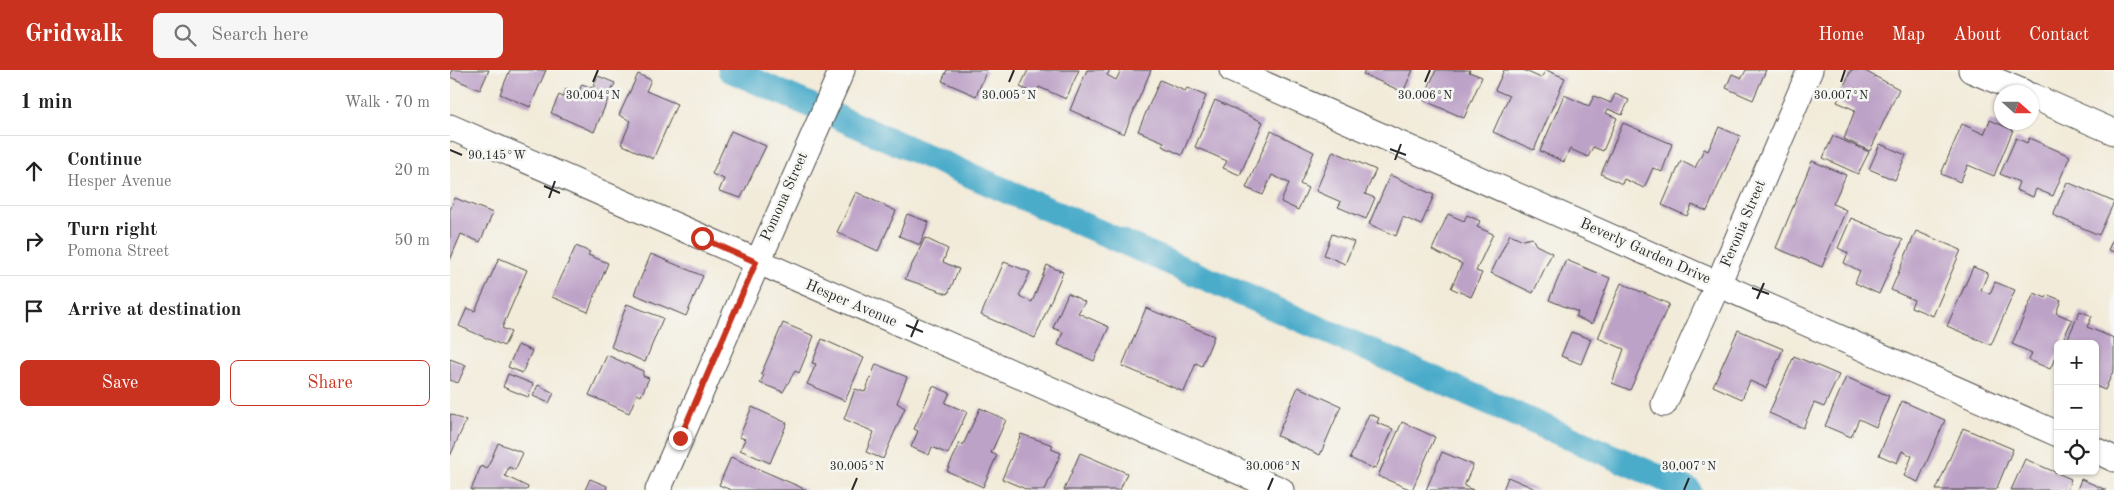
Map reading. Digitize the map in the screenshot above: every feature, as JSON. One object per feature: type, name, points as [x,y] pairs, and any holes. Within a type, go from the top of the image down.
[{"type":"street","name":"Pomona Street","points":[[658,490],[756,262],[842,70]]},
{"type":"street","name":"Beverly Garden Drive","points":[[1232,70],[2054,432]]},
{"type":"street","name":"Feronia Street","points":[[1664,404],[1810,70]]},
{"type":"street","points":[[1971,70],[2006,85]]},
{"type":"street","points":[[2039,99],[2114,132]]},
{"type":"street","name":"Hesper Avenue","points":[[450,127],[1281,490]]},
{"type":"street","points":[[2099,452],[2114,458]]},
{"type":"building","points":[[452,70],[489,70],[480,90],[450,77]]},
{"type":"building","points":[[510,70],[546,70],[530,107],[500,94]]},
{"type":"building","points":[[947,70],[987,70],[976,96],[942,81]]},
{"type":"building","points":[[1028,70],[1079,70],[1066,99],[1039,87],[1036,94],[1020,87]]},
{"type":"building","points":[[1087,70],[1110,70],[1107,75],[1116,80],[1121,70],[1151,70],[1124,134],[1070,110]]},
{"type":"building","points":[[1365,70],[1413,70],[1403,92],[1363,74]]},
{"type":"building","points":[[1436,70],[1470,70],[1469,72],[1482,77],[1464,118],[1423,100]]},
{"type":"building","points":[[1504,70],[1523,70],[1541,78],[1546,70],[1565,78],[1534,150],[1493,132],[1509,96],[1495,90]]},
{"type":"building","points":[[1746,70],[1766,70],[1753,100],[1726,88],[1732,74],[1742,78]]},
{"type":"building","points":[[1851,70],[1863,70],[1899,89],[1870,151],[1844,139],[1855,110],[1837,102]]},
{"type":"building","points":[[638,74],[651,80],[646,91],[677,104],[653,159],[621,144],[631,121],[619,115]]},
{"type":"building","points":[[598,76],[615,83],[594,132],[551,113],[559,95],[563,97],[566,89],[578,94],[582,84],[593,88]]},
{"type":"building","points":[[1160,80],[1185,91],[1187,88],[1206,96],[1182,155],[1162,146],[1164,142],[1138,131]]},
{"type":"building","points":[[1615,94],[1629,100],[1622,115],[1608,109],[1606,113],[1617,118],[1603,151],[1593,147],[1588,157],[1570,149],[1564,162],[1540,151],[1564,95],[1589,106],[1594,96],[1611,103]]},
{"type":"building","points":[[1215,100],[1263,122],[1240,175],[1223,168],[1227,161],[1195,147]]},
{"type":"building","points":[[1990,120],[1994,122],[1994,130],[2013,130],[1994,176],[1968,165],[1960,182],[1941,174],[1962,124],[1984,134]]},
{"type":"building","points":[[1623,123],[1672,144],[1662,172],[1653,168],[1644,188],[1624,179],[1622,184],[1601,174]]},
{"type":"building","points":[[1719,127],[1740,136],[1707,211],[1692,205],[1687,216],[1662,205],[1681,161],[1695,168],[1704,149],[1708,151]]},
{"type":"building","points":[[731,131],[766,146],[741,198],[719,191],[724,179],[712,174]]},
{"type":"building","points":[[1271,131],[1314,152],[1300,184],[1308,188],[1298,210],[1281,202],[1289,183],[1272,175],[1263,195],[1246,188]]},
{"type":"building","points":[[1833,136],[1869,152],[1858,174],[1823,158]]},
{"type":"building","points":[[2016,138],[2027,143],[2029,138],[2070,156],[2053,196],[2036,189],[2033,197],[2016,190],[2019,182],[2000,174]]},
{"type":"building","points":[[1880,144],[1906,155],[1895,180],[1869,169]]},
{"type":"building","points":[[1333,151],[1376,170],[1365,194],[1375,198],[1366,219],[1338,207],[1341,202],[1316,191]]},
{"type":"building","points":[[1812,161],[1846,175],[1833,204],[1846,210],[1822,267],[1776,248]]},
{"type":"building","points":[[1390,175],[1434,195],[1421,225],[1403,217],[1396,236],[1369,224]]},
{"type":"building","points":[[2067,182],[2114,202],[2099,235],[2053,215]]},
{"type":"building","points":[[856,192],[896,211],[878,251],[837,232]]},
{"type":"building","points":[[455,198],[493,213],[480,242],[461,234],[450,260],[450,210]]},
{"type":"building","points":[[907,214],[929,222],[920,245],[899,236]]},
{"type":"building","points":[[1448,214],[1464,221],[1467,215],[1480,221],[1477,227],[1493,234],[1476,271],[1482,273],[1471,297],[1451,288],[1462,264],[1432,250]]},
{"type":"building","points":[[1851,218],[1903,240],[1879,294],[1855,283],[1860,271],[1844,263],[1848,253],[1838,248]]},
{"type":"building","points":[[1916,231],[1961,250],[1933,316],[1911,307],[1914,300],[1891,290]]},
{"type":"building","points":[[1332,234],[1354,242],[1345,264],[1324,255]]},
{"type":"building","points":[[1510,234],[1523,240],[1532,238],[1536,245],[1552,253],[1533,293],[1491,273]]},
{"type":"building","points":[[2114,237],[2114,252],[2108,250]]},
{"type":"building","points":[[925,238],[948,249],[943,262],[959,269],[948,294],[905,279]]},
{"type":"building","points":[[576,246],[590,252],[588,255],[608,263],[588,312],[552,297]]},
{"type":"building","points":[[651,254],[703,276],[686,316],[634,294]]},
{"type":"building","points":[[499,258],[527,270],[502,328],[511,332],[504,346],[459,326],[467,308],[475,311]]},
{"type":"building","points":[[1566,260],[1610,278],[1592,324],[1576,317],[1578,312],[1549,300]]},
{"type":"building","points":[[1004,262],[1030,272],[1019,296],[1032,302],[1047,265],[1063,272],[1035,338],[981,315]]},
{"type":"building","points":[[1973,267],[1988,273],[1981,290],[1990,294],[1995,282],[2015,290],[1991,345],[1947,326]]},
{"type":"building","points":[[1621,283],[1669,304],[1630,390],[1612,383],[1624,349],[1598,338]]},
{"type":"building","points":[[1068,293],[1085,302],[1078,313],[1109,327],[1094,361],[1058,345],[1063,332],[1053,328]]},
{"type":"building","points":[[2034,293],[2046,298],[2048,295],[2061,300],[2056,313],[2072,320],[2063,340],[2054,340],[2054,360],[2050,369],[2029,360],[2032,353],[2012,344]]},
{"type":"building","points":[[627,304],[663,318],[645,362],[611,347]]},
{"type":"building","points":[[1146,308],[1214,336],[1202,366],[1196,363],[1184,392],[1122,366]]},
{"type":"building","points":[[2080,311],[2092,316],[2087,327],[2114,338],[2114,369],[2105,390],[2099,388],[2099,340],[2067,340]]},
{"type":"building","points":[[783,323],[814,336],[799,373],[795,371],[783,392],[760,383],[764,375],[761,374]]},
{"type":"building","points":[[1738,330],[1783,349],[1766,388],[1750,381],[1742,399],[1713,386]]},
{"type":"building","points":[[1571,332],[1591,339],[1581,364],[1561,356]]},
{"type":"building","points":[[822,339],[864,358],[845,401],[807,384],[816,364],[812,363]]},
{"type":"building","points":[[518,345],[532,351],[522,373],[508,367]]},
{"type":"building","points":[[607,355],[643,371],[643,376],[649,378],[641,396],[637,394],[629,413],[589,395]]},
{"type":"building","points":[[1794,356],[1839,375],[1824,407],[1814,403],[1803,428],[1769,413]]},
{"type":"building","points":[[450,359],[466,365],[458,383],[450,380]]},
{"type":"building","points":[[876,364],[907,377],[897,403],[905,408],[883,459],[866,452],[874,432],[844,419],[855,389],[865,392]]},
{"type":"building","points":[[508,374],[533,384],[528,397],[503,387]]},
{"type":"building","points":[[1846,377],[1889,396],[1876,427],[1859,419],[1851,437],[1825,426]]},
{"type":"building","points":[[538,385],[554,393],[549,403],[533,396]]},
{"type":"building","points":[[933,386],[950,393],[945,403],[967,412],[948,454],[932,447],[929,455],[911,447],[918,431],[914,429]]},
{"type":"building","points":[[1298,387],[1341,406],[1320,455],[1277,436]]},
{"type":"building","points":[[1902,401],[1945,420],[1918,482],[1904,476],[1912,456],[1902,451],[1897,463],[1879,455]]},
{"type":"building","points":[[752,407],[787,423],[770,463],[740,450],[745,439],[739,437]]},
{"type":"building","points":[[980,408],[1006,420],[991,453],[997,455],[983,487],[947,471],[960,443],[963,445]]},
{"type":"building","points":[[450,414],[466,421],[450,456]]},
{"type":"building","points":[[1369,414],[1379,418],[1377,423],[1393,429],[1376,468],[1373,467],[1372,469],[1350,458]]},
{"type":"building","points":[[1402,422],[1435,437],[1412,490],[1378,476]]},
{"type":"building","points":[[1963,428],[2013,449],[1996,490],[1936,490]]},
{"type":"building","points":[[1021,434],[1053,445],[1051,449],[1061,453],[1045,490],[1028,490],[1002,479]]},
{"type":"building","points":[[498,443],[523,453],[515,470],[509,467],[505,476],[528,487],[527,490],[471,490],[481,466],[487,469]]},
{"type":"building","points":[[1442,452],[1473,465],[1464,486],[1473,490],[1426,490]]},
{"type":"building","points":[[1080,453],[1127,473],[1120,490],[1064,490]]},
{"type":"building","points":[[731,457],[806,490],[731,490],[719,485]]},
{"type":"building","points":[[2025,459],[2054,472],[2054,475],[2062,475],[2071,479],[2067,490],[2011,490]]},
{"type":"building","points":[[1508,477],[1538,490],[1503,490]]},
{"type":"building","points":[[590,479],[607,486],[606,490],[585,490]]},
{"type":"building","points":[[2081,479],[2106,490],[2077,490]]},
{"type":"waterway","points":[[730,70],[1689,490]]},
{"type":"route","points":[[680,438],[756,262],[702,238]]}]
